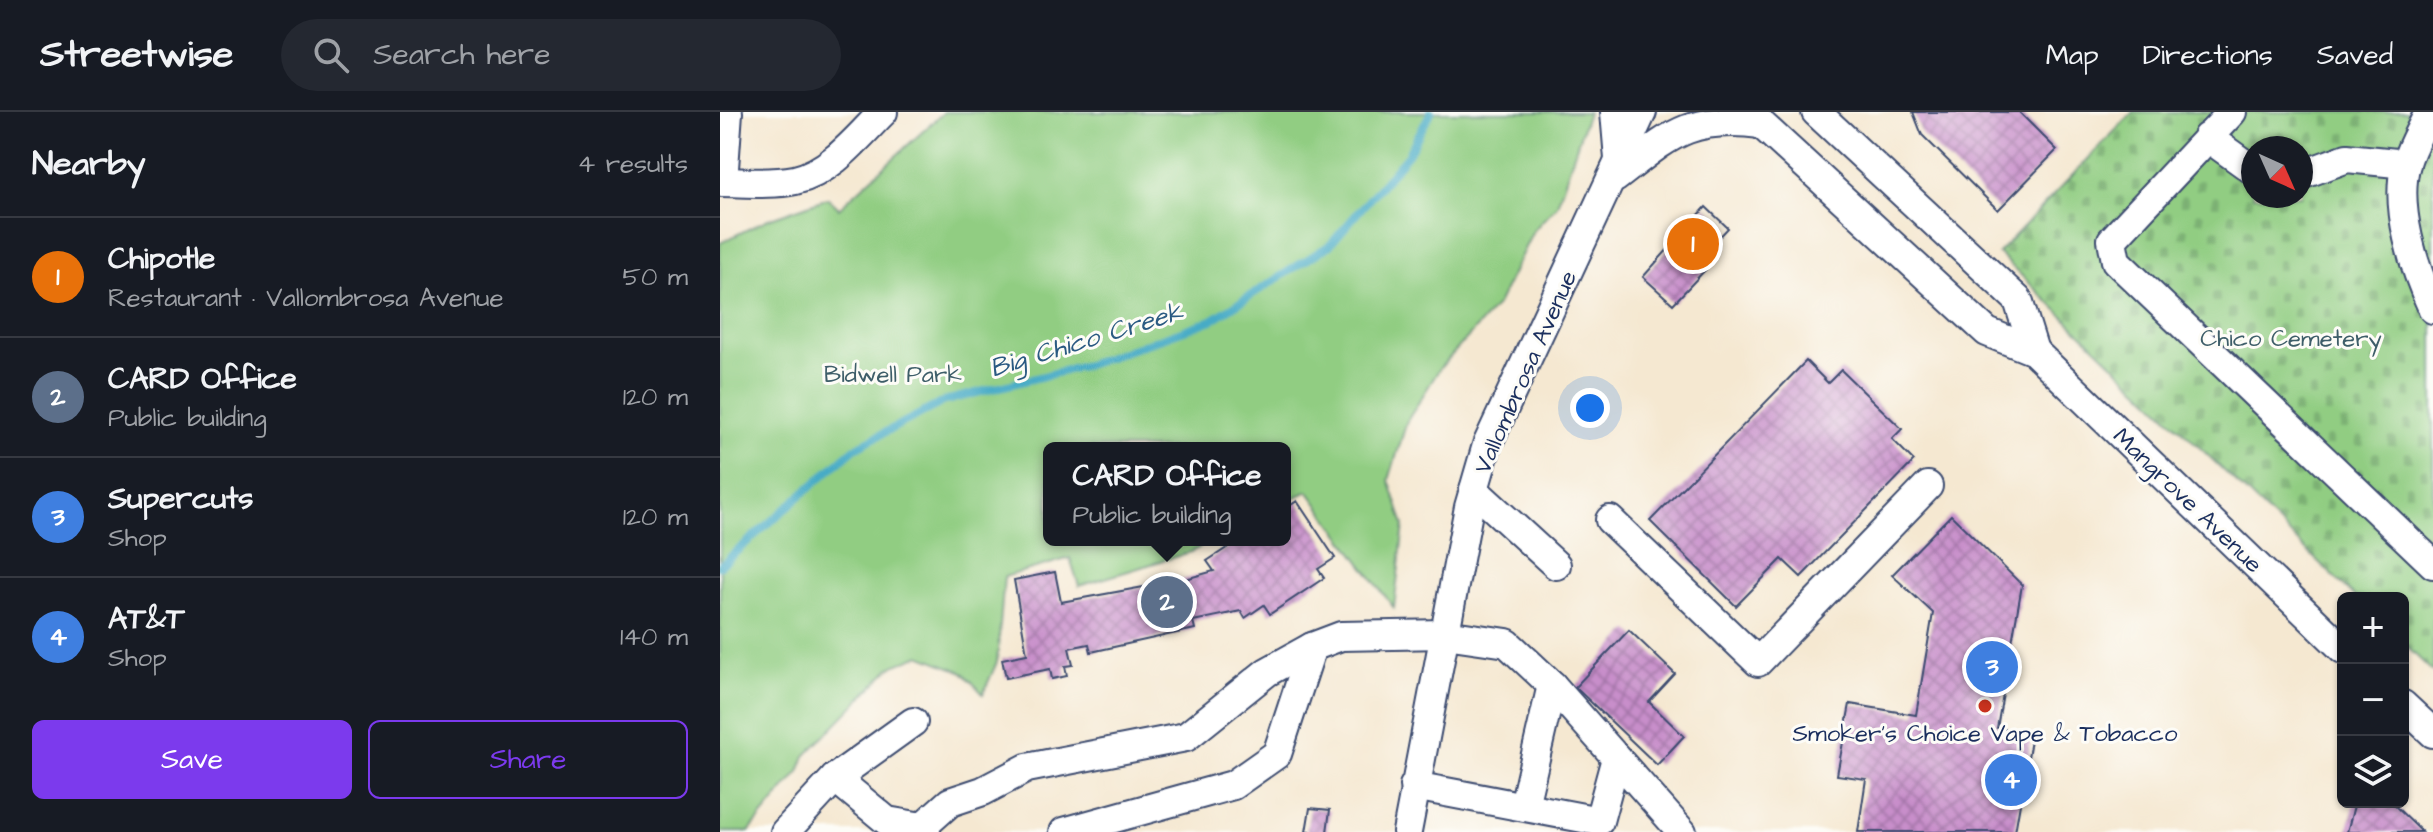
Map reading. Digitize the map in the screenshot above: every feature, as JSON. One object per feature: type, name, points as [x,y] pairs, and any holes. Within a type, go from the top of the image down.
[{"type":"street","points":[[728,112],[721,183],[796,180],[826,167],[883,112]]},
{"type":"street","points":[[1615,112],[1615,172]]},
{"type":"street","name":"Vallombrosa Avenue","points":[[1407,832],[1474,490],[1487,445],[1642,112]]},
{"type":"street","name":"Mangrove Avenue","points":[[1816,112],[2018,300],[2034,351]]},
{"type":"street","points":[[2232,112],[2112,240],[2116,261],[2433,564]]},
{"type":"street","points":[[2429,112],[2406,164],[2403,219],[2433,309]]},
{"type":"street","points":[[1846,113],[1861,151]]},
{"type":"street","points":[[1615,172],[1672,135],[1694,125],[1754,118]]},
{"type":"street","name":"Mangrove Avenue","points":[[1754,118],[1987,332],[2034,351],[2337,643]]},
{"type":"street","points":[[2207,137],[2241,161]]},
{"type":"street","points":[[2313,171],[2347,158],[2406,164]]},
{"type":"street","points":[[1610,520],[1758,662],[1928,486]]},
{"type":"street","points":[[1474,490],[1556,565]]},
{"type":"street","points":[[835,778],[887,821],[924,829],[950,802],[983,791],[1027,768],[1186,737],[1267,672],[1312,647],[1341,636],[1445,634],[1507,643],[1552,685],[1682,832]]},
{"type":"street","points":[[1064,832],[1233,785],[1277,754],[1312,647]]},
{"type":"street","points":[[1524,806],[1552,685]]},
{"type":"street","points":[[2409,711],[2433,733]]},
{"type":"street","points":[[785,832],[835,778],[913,722]]},
{"type":"street","points":[[1414,786],[1599,821],[1616,758]]},
{"type":"green space","name":"Bidwell Park","points":[[944,112],[1588,112],[1557,205],[1533,231],[1497,305],[1440,368],[1407,421],[1389,480],[1404,525],[1394,608],[1308,491],[1291,499],[1291,442],[1043,442],[1043,546],[1202,546],[1079,586],[1070,558],[1004,577],[997,662],[983,694],[963,672],[920,655],[891,667],[805,756],[799,772],[749,832],[720,832],[720,243],[768,219],[828,198],[839,208]]},
{"type":"green space","name":"Chico Cemetery","points":[[2133,112],[2433,112],[2433,672],[2409,649],[2409,592],[2350,592],[1998,253]]},
{"type":"building","points":[[1913,112],[2019,112],[2057,150],[1998,210],[1922,135]]},
{"type":"building","points":[[1706,207],[1728,228],[1697,261],[1706,269],[1673,304],[1643,277]]},
{"type":"building","points":[[1806,361],[1828,383],[1841,370],[1902,429],[1892,439],[1914,461],[1801,577],[1782,559],[1736,606],[1650,521]]},
{"type":"building","points":[[1297,501],[1335,558],[1318,569],[1324,578],[1270,614],[1264,605],[1245,618],[1241,611],[1193,621],[1195,629],[1091,652],[1089,644],[1069,648],[1073,665],[1065,666],[1067,676],[1052,679],[1050,669],[1006,678],[1002,659],[1027,654],[1014,580],[1055,572],[1061,602],[1182,580],[1214,571],[1207,561],[1230,546],[1291,546],[1291,505]]},
{"type":"building","points":[[1951,515],[2022,585],[1997,728],[2032,734],[2015,832],[1858,832],[1866,779],[1837,775],[1850,704],[1916,715],[1933,613],[1892,575]]},
{"type":"building","points":[[1629,630],[1675,674],[1649,702],[1684,736],[1657,765],[1575,687]]},
{"type":"building","points":[[1310,808],[1330,810],[1327,832],[1306,832]]},
{"type":"building","points":[[2353,808],[2397,808],[2422,832],[2347,832]]},
{"type":"waterway","name":"Big Chico Creek","points":[[720,566],[855,448],[945,401],[1087,365],[1212,320],[1330,245],[1408,154],[1431,112]]},
{"type":"place","name":"Chipotle","points":[[1693,244]]},
{"type":"place","name":"CARD Office","points":[[1167,602]]},
{"type":"place","name":"Supercuts","points":[[1992,667]]},
{"type":"place","name":"Smoker's Choice Vape & Tobacco","points":[[1985,706]]},
{"type":"place","name":"AT&T","points":[[2011,780]]}]
